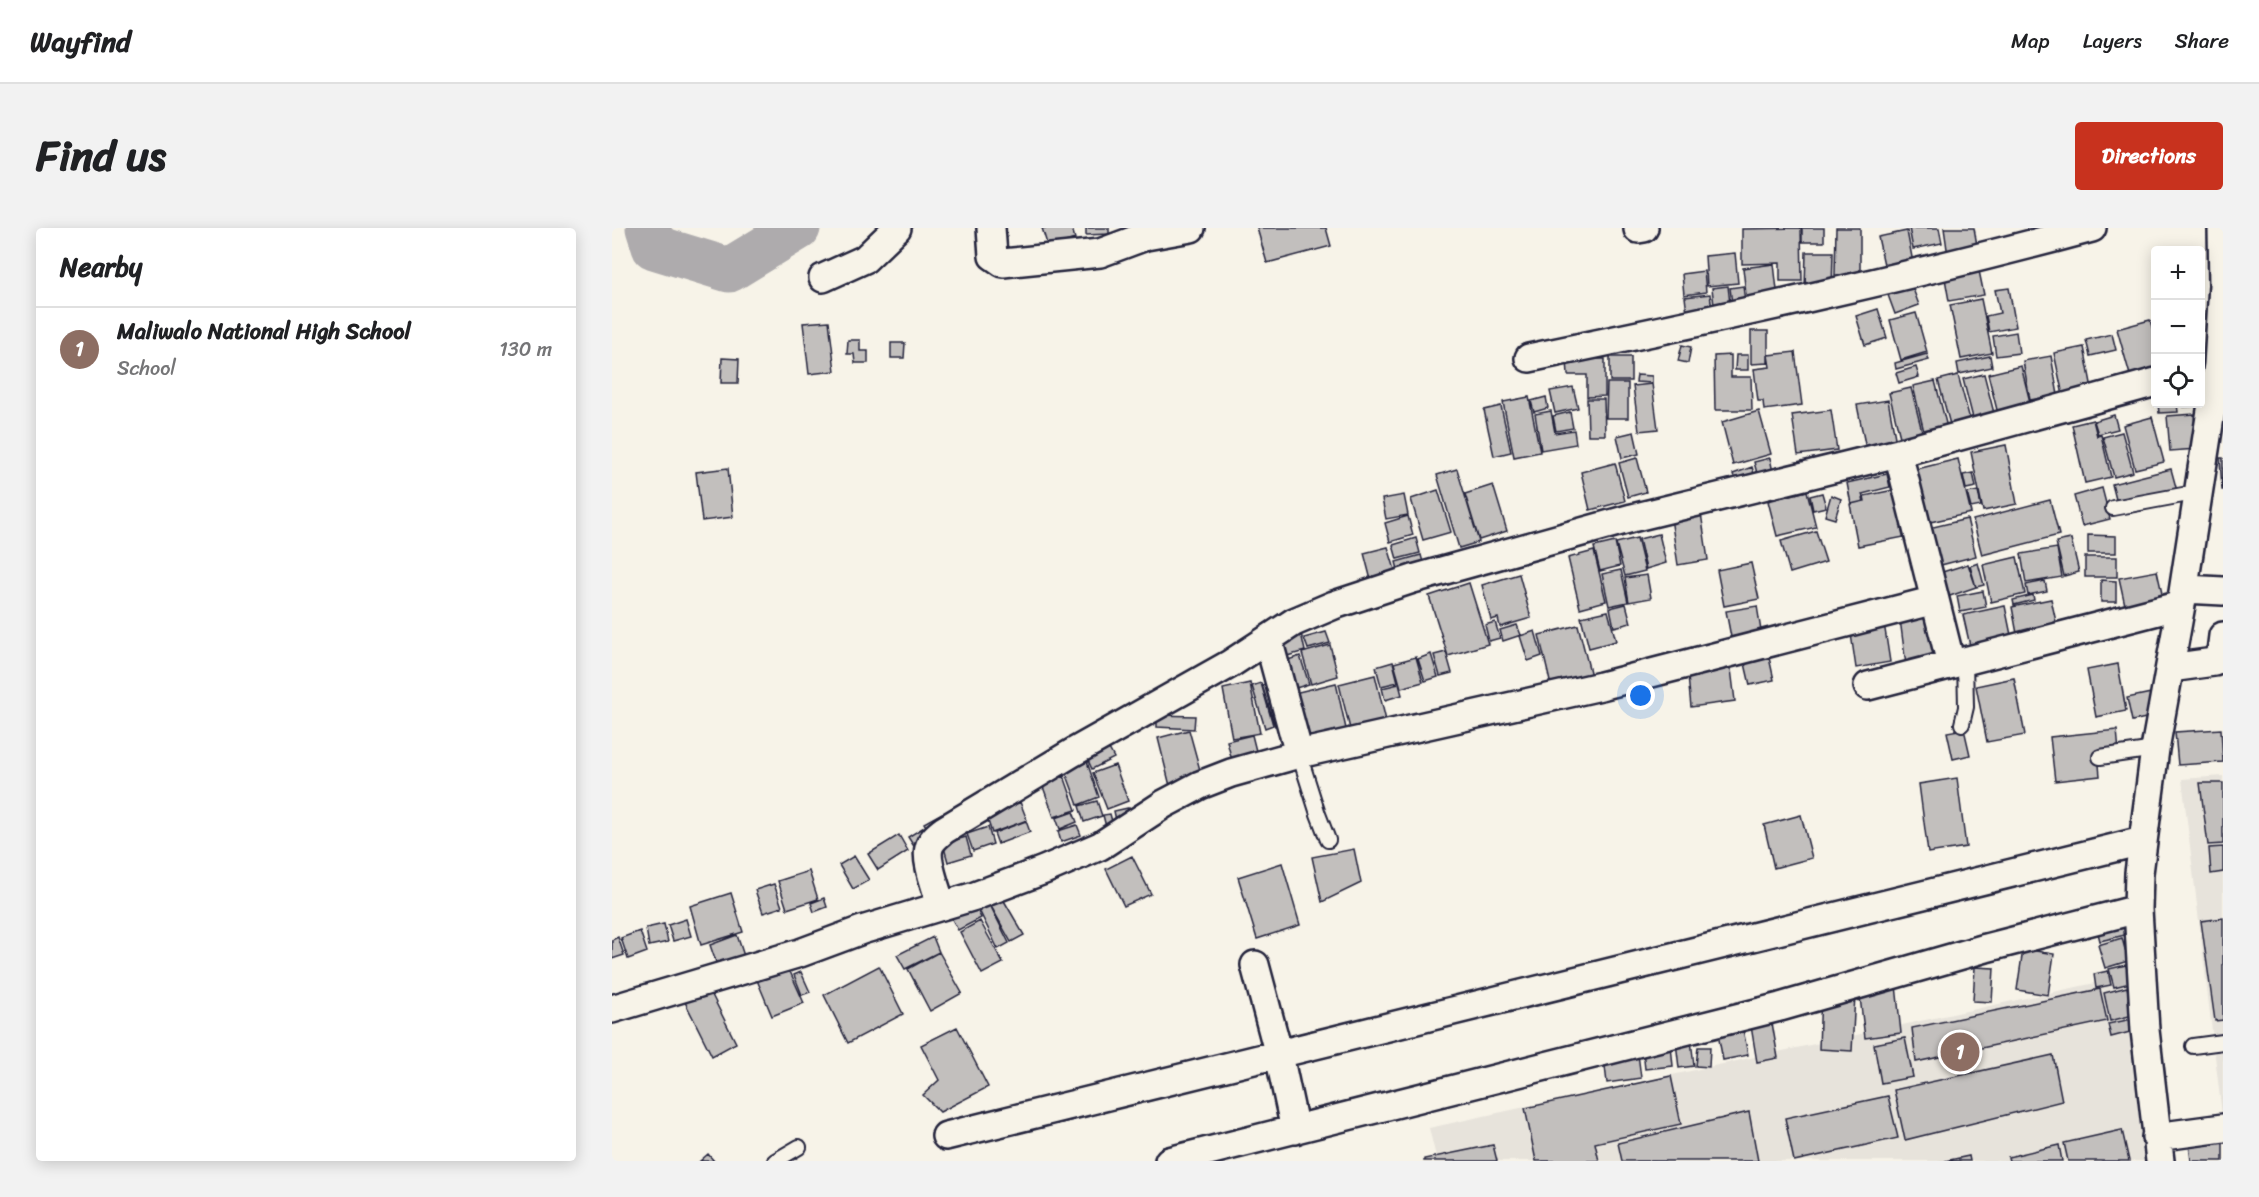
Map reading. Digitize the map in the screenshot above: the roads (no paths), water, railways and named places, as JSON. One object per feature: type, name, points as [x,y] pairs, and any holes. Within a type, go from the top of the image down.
[{"type":"street","points":[[823,278],[865,259],[897,228]]},
{"type":"street","points":[[991,228],[993,256],[1003,263],[1100,253],[1146,236],[1191,228]]},
{"type":"street","points":[[1529,358],[1779,304],[1994,254],[2092,228]]},
{"type":"street","points":[[2222,228],[2223,285],[2209,368],[2215,436],[2199,492],[2155,749],[2142,841],[2138,909],[2145,1030],[2158,1149],[2223,1128]]},
{"type":"street","points":[[942,906],[928,857],[929,847],[934,839],[945,830],[1081,748],[1230,664],[1294,622],[1334,605],[1413,579],[1632,518],[1898,453],[2151,383]]},
{"type":"street","points":[[1898,453],[1935,600],[1958,662]]},
{"type":"street","points":[[1868,686],[2182,597],[2223,591]]},
{"type":"street","points":[[612,1009],[790,956],[1034,874],[1100,846],[1164,804],[1200,785],[1231,773],[1299,754],[1601,686],[1935,600]]},
{"type":"street","points":[[2170,668],[2214,662],[2221,652],[2223,636]]},
{"type":"street","points":[[1268,639],[1299,754]]},
{"type":"street","points":[[946,1136],[2142,841]]},
{"type":"street","points":[[1169,1161],[1780,1007],[1986,948],[2138,909]]},
{"type":"street","points":[[1255,965],[1279,1055],[1295,1130]]},
{"type":"lane","points":[[2113,508],[2199,492]]},
{"type":"lane","points":[[1958,662],[1966,695],[1962,724]]},
{"type":"lane","points":[[2100,757],[2155,749]]},
{"type":"lane","points":[[1299,754],[1328,840]]},
{"type":"lane","points":[[2193,1046],[2223,1042]]},
{"type":"lane","points":[[775,1161],[798,1147]]},
{"type":"waterway","points":[[648,228],[654,247],[729,270],[798,228]]},
{"type":"place","name":"Maliwalo National High School","points":[[1960,1052]]}]
